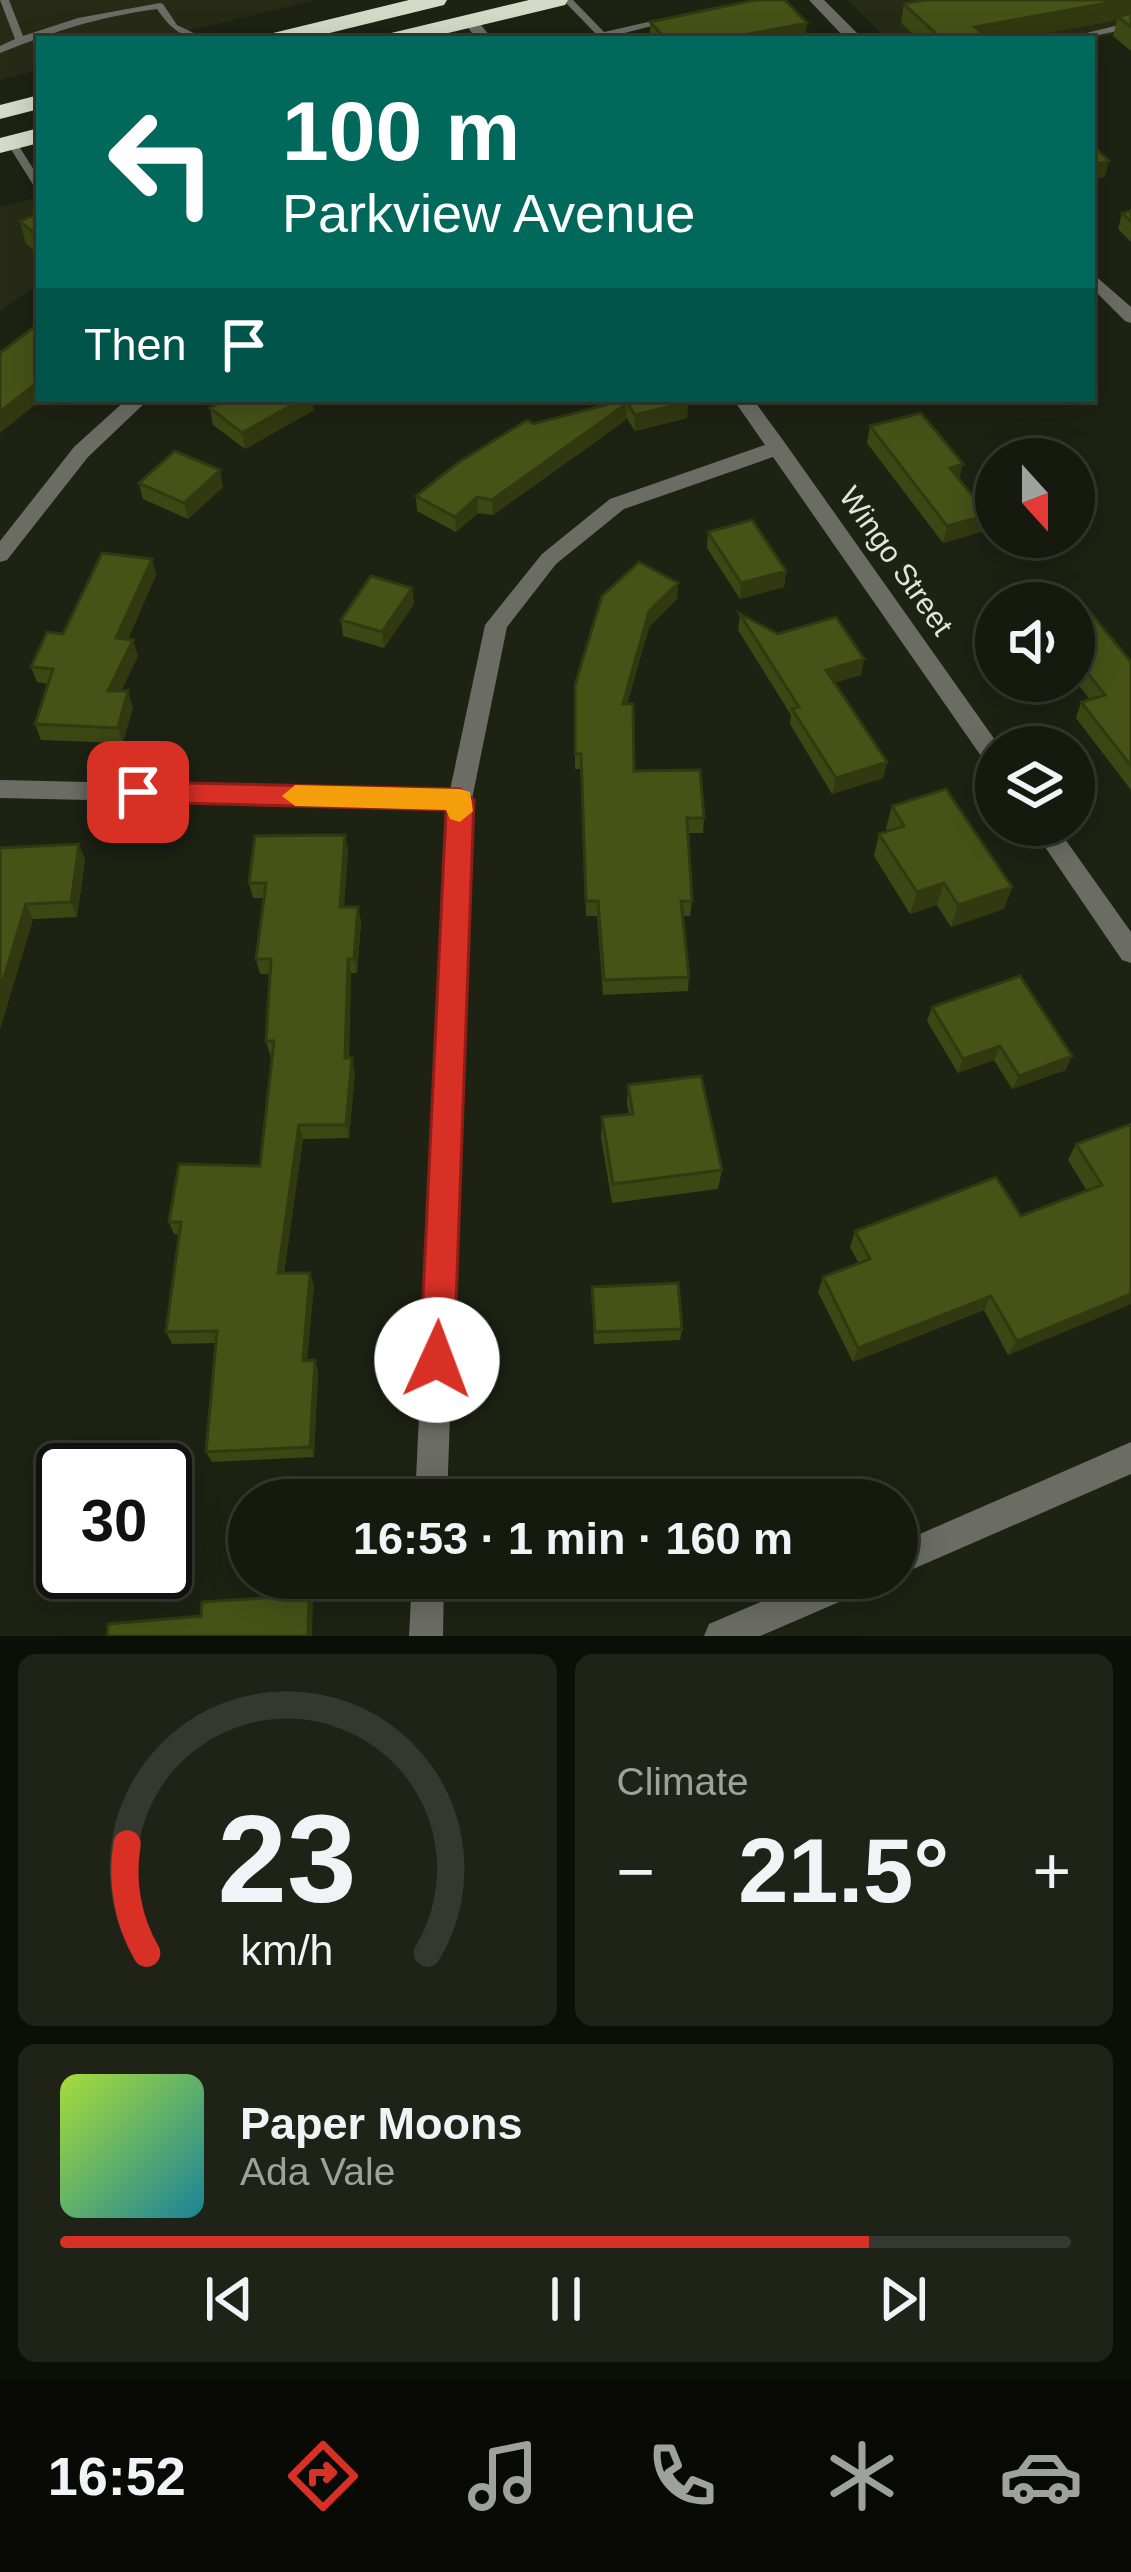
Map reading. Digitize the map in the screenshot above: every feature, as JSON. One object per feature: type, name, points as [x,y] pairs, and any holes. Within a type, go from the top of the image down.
[{"type":"highway","points":[[289,36],[436,0]]},
{"type":"highway","points":[[422,36],[477,30],[557,0]]},
{"type":"highway","points":[[0,112],[36,103]]},
{"type":"highway","points":[[6,144],[36,136]]},
{"type":"street","points":[[816,0],[852,36]]},
{"type":"street","points":[[1095,281],[1131,317]]},
{"type":"street","points":[[0,555],[81,452],[137,402]]},
{"type":"street","name":"Wingo Street","points":[[744,402],[975,730]]},
{"type":"street","points":[[432,1479],[460,800],[496,625],[549,559],[617,505],[778,448]]},
{"type":"street","points":[[0,789],[460,800]]},
{"type":"street","points":[[1057,846],[1131,952]]},
{"type":"street","points":[[918,1551],[1131,1458]]},
{"type":"street","points":[[426,1636],[427,1599]]},
{"type":"street","points":[[722,1636],[759,1629],[815,1599]]},
{"type":"lane","points":[[4,0],[20,39]]},
{"type":"lane","points":[[568,0],[603,36]]},
{"type":"lane","points":[[0,50],[20,39],[160,6],[174,27],[194,36]]},
{"type":"lane","points":[[608,36],[689,15]]},
{"type":"lane","points":[[1081,36],[1131,25]]},
{"type":"lane","points":[[6,144],[36,182]]},
{"type":"shaded area","points":[[0,0],[314,0],[166,36],[36,36],[36,71],[0,80]]},
{"type":"shaded area","points":[[847,0],[1131,0],[1131,31],[1095,38],[884,36]]},
{"type":"shaded area","points":[[36,198],[36,289],[0,311],[0,207]]},
{"type":"building","points":[[755,0],[785,0],[807,23],[752,36],[663,36],[650,22]]},
{"type":"building","points":[[923,0],[1124,0],[975,27],[985,36],[939,36],[904,4]]},
{"type":"building","points":[[1131,13],[1131,27],[1118,17]]},
{"type":"building","points":[[1095,148],[1109,161],[1095,164]]},
{"type":"building","points":[[36,214],[36,235],[20,221]]},
{"type":"building","points":[[36,325],[36,383],[0,412],[0,353]]},
{"type":"building","points":[[221,402],[298,402],[242,433],[210,408]]},
{"type":"building","points":[[616,402],[626,404],[492,500],[477,497],[455,517],[416,496],[459,462],[527,420],[533,424]]},
{"type":"building","points":[[627,402],[688,402],[635,415]]},
{"type":"building","points":[[921,413],[963,464],[950,468],[975,499],[975,518],[947,526],[870,426]]},
{"type":"building","points":[[175,451],[220,470],[184,503],[139,483]]},
{"type":"building","points":[[752,520],[786,571],[741,583],[708,532]]},
{"type":"building","points":[[102,553],[152,559],[116,638],[133,640],[108,691],[128,691],[118,728],[35,724],[53,669],[31,667],[47,632],[63,634]]},
{"type":"building","points":[[639,562],[678,583],[649,611],[623,704],[633,704],[634,771],[700,770],[704,818],[687,818],[692,901],[681,901],[689,977],[604,980],[598,901],[586,901],[575,685],[602,596]]},
{"type":"building","points":[[371,576],[412,588],[382,632],[341,620]]},
{"type":"building","points":[[740,614],[778,634],[836,617],[864,659],[826,670],[887,762],[836,778],[792,709],[799,707]]},
{"type":"building","points":[[1095,618],[1131,662],[1131,766],[1081,702],[1095,702],[1105,695],[1095,682]]},
{"type":"building","points":[[946,789],[975,832],[975,846],[984,846],[1012,887],[958,905],[944,883],[917,892],[879,834],[904,826],[892,806]]},
{"type":"building","points":[[345,835],[340,907],[358,907],[354,959],[348,959],[345,1058],[352,1058],[346,1125],[299,1125],[278,1273],[310,1273],[303,1361],[315,1360],[310,1447],[206,1452],[217,1331],[166,1332],[181,1222],[169,1222],[179,1164],[260,1166],[274,1041],[266,1041],[271,959],[256,959],[266,883],[249,883],[255,836]]},
{"type":"building","points":[[79,844],[71,902],[26,904],[0,991],[0,848]]},
{"type":"building","points":[[1020,976],[1072,1056],[1019,1076],[1000,1046],[963,1059],[932,1007]]},
{"type":"building","points":[[701,1076],[722,1170],[613,1184],[602,1117],[633,1114],[628,1085]]},
{"type":"building","points":[[1131,1124],[1131,1294],[1017,1341],[991,1296],[858,1348],[823,1277],[870,1259],[855,1231],[996,1177],[1021,1216],[1102,1185],[1076,1144]]},
{"type":"building","points":[[678,1283],[682,1329],[595,1332],[592,1287]]},
{"type":"building","points":[[309,1599],[308,1636],[107,1636],[108,1624],[201,1616],[202,1602]]},
{"type":"slow traffic","points":[[295,796],[460,800],[460,811]]},
{"type":"route","points":[[138,792],[460,800],[437,1360]]}]
